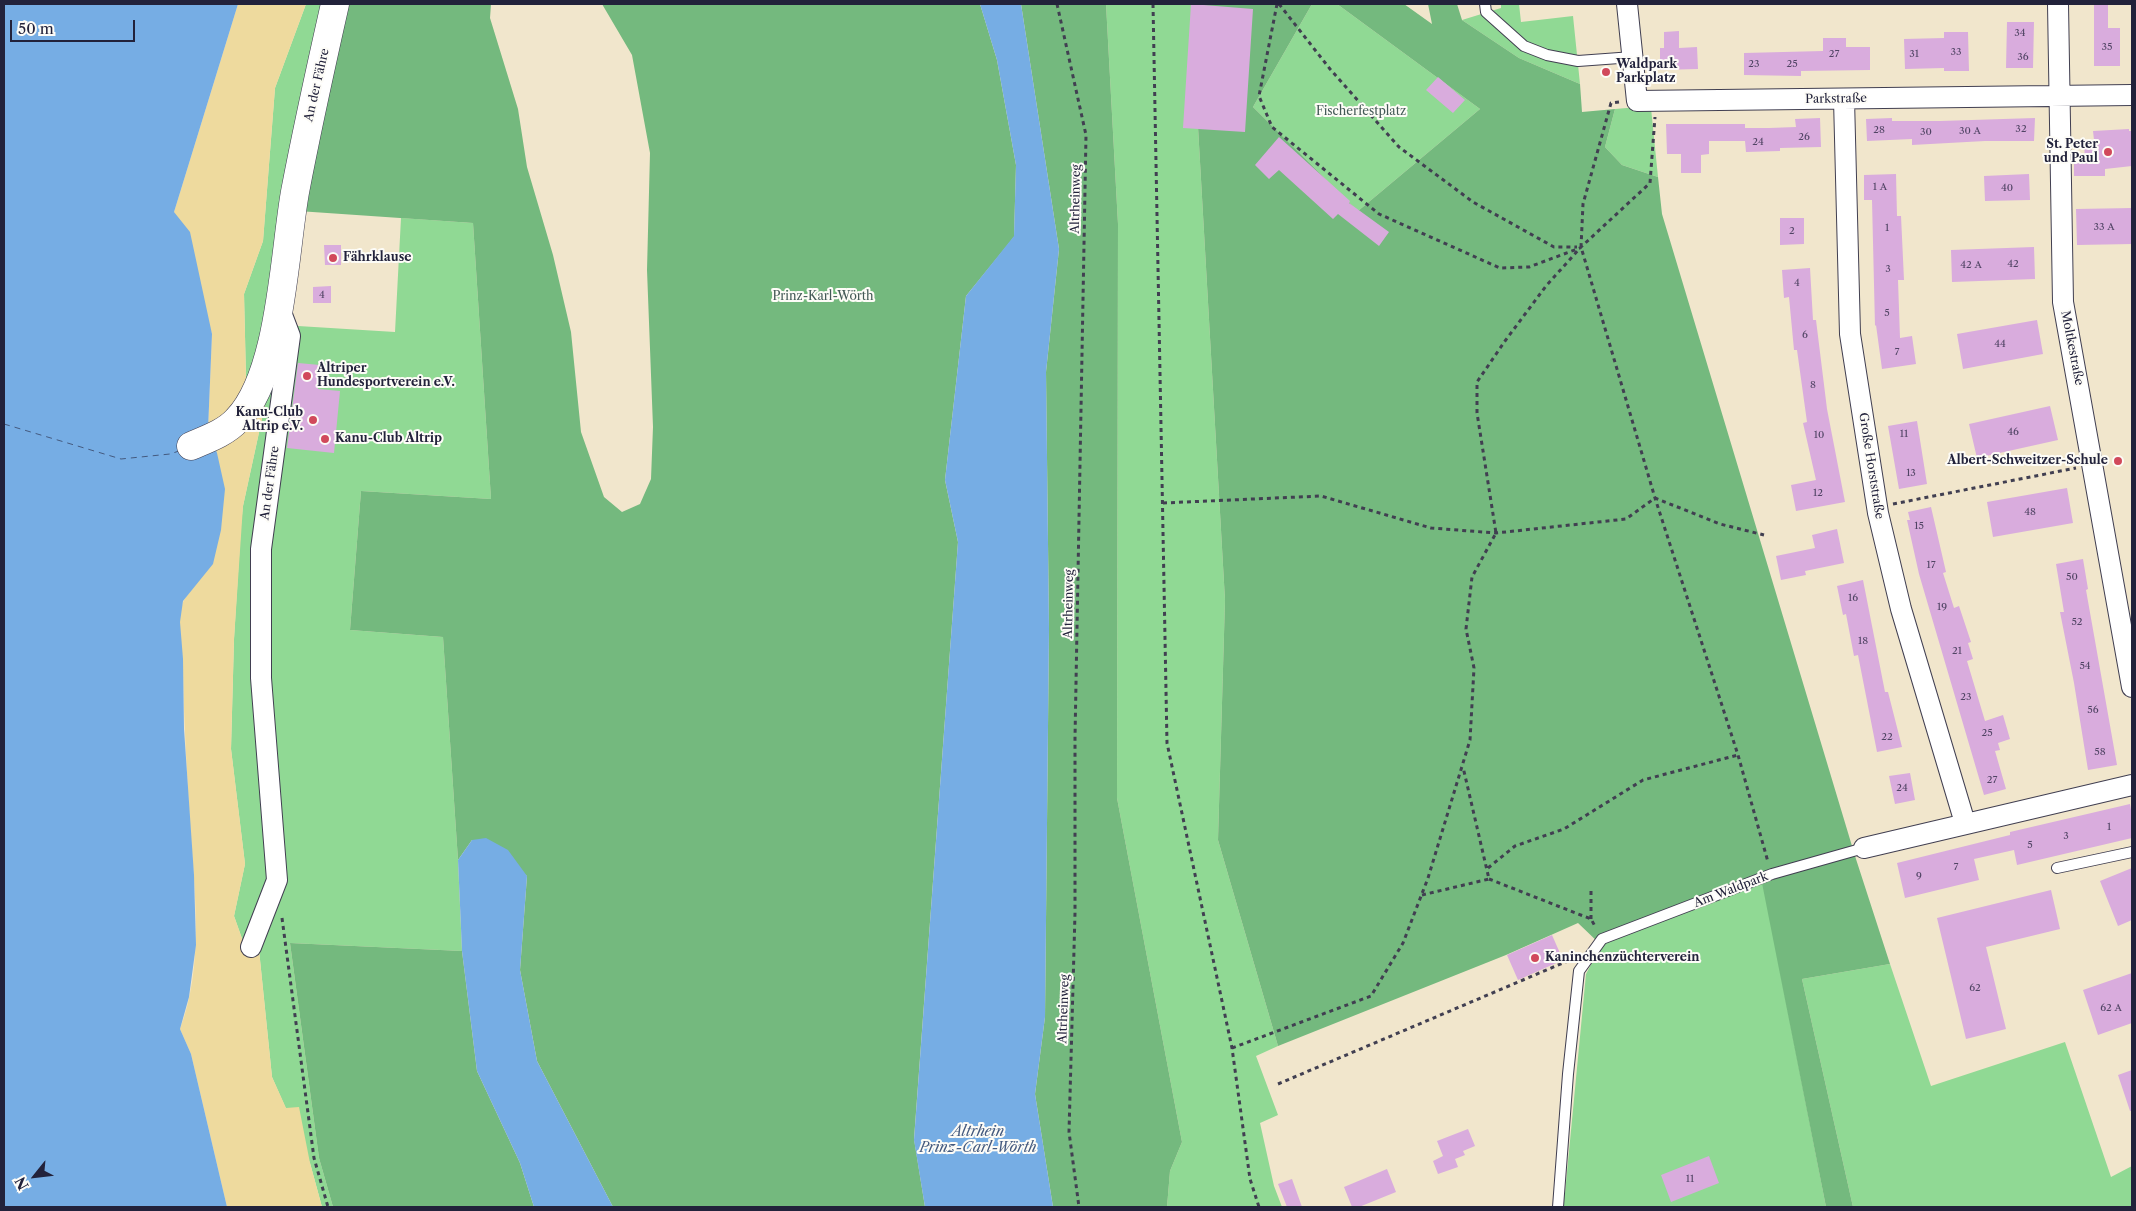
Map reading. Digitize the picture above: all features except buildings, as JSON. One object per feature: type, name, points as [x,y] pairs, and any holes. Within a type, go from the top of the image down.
[{"type":"street","name":"An der Fähre","points":[[277,880],[261,678],[261,550],[290,336],[278,307],[293,206],[310,112],[336,4]]},
{"type":"street","points":[[1627,4],[1633,57],[1646,101]]},
{"type":"street","name":"Moltkestraße","points":[[2058,4],[2063,302],[2132,687]]},
{"type":"street","name":"Parkstraße","points":[[1646,101],[2132,95]]},
{"type":"street","name":"Große Horststraße","points":[[1844,99],[1850,334],[1878,513],[1901,608],[1965,823]]},
{"type":"street","points":[[191,446],[217,435],[238,420],[258,387],[274,335],[278,307]]},
{"type":"street","name":"Am Waldpark","points":[[1864,848],[2132,785]]},
{"type":"street","points":[[251,946],[277,880]]},
{"type":"lane","points":[[1485,4],[1486,12],[1524,46],[1547,55],[1578,61],[1633,57]]},
{"type":"lane","name":"Am Waldpark","points":[[1602,939],[1772,874],[1864,848]]},
{"type":"lane","points":[[2057,868],[2132,852]]},
{"type":"lane","points":[[1558,1207],[1568,1074],[1579,970],[1602,939]]},
{"type":"path","name":"Altrheinweg","points":[[1057,4],[1086,135],[1075,728],[1075,913],[1069,1132],[1079,1207]]},
{"type":"path","points":[[1152,4],[1167,743],[1232,1048],[1250,1179],[1259,1207]]},
{"type":"path","points":[[1278,4],[1330,69],[1399,147],[1473,202],[1554,247],[1580,248]]},
{"type":"path","points":[[1278,4],[1259,96],[1272,127],[1379,214],[1500,268],[1529,267],[1580,248]]},
{"type":"path","points":[[1232,1048],[1371,996],[1403,943],[1422,896],[1470,740],[1474,668],[1466,629],[1472,577],[1496,533],[1477,413],[1478,382],[1505,341],[1546,286],[1580,248],[1650,183],[1646,101],[1611,103],[1583,204],[1580,248],[1655,498],[1738,755],[1772,874]]},
{"type":"path","points":[[1878,513],[1886,506],[2093,464]]},
{"type":"path","points":[[1163,503],[1321,496],[1432,528],[1496,533],[1626,520],[1655,498]]},
{"type":"path","points":[[1655,498],[1720,524],[1764,535]]},
{"type":"path","points":[[1488,868],[1515,846],[1564,829],[1643,780],[1738,755]]},
{"type":"path","points":[[1463,765],[1490,879]]},
{"type":"path","points":[[1422,896],[1490,879],[1591,919]]},
{"type":"path","points":[[277,880],[314,1158],[328,1207]]},
{"type":"path","points":[[1591,887],[1591,919],[1602,939]]},
{"type":"path","points":[[1278,1084],[1594,950]]},
{"type":"green space","points":[[306,4],[328,4],[268,333],[239,398],[246,378],[244,294],[263,241],[275,88]]},
{"type":"green space","name":"Prinz-Karl-Wörth","points":[[341,4],[491,4],[490,18],[518,109],[527,167],[553,255],[571,332],[581,432],[604,497],[622,512],[640,504],[651,479],[653,427],[647,270],[650,153],[632,55],[602,4],[980,4],[997,60],[1016,165],[1014,237],[966,296],[945,480],[958,542],[914,1139],[925,1207],[613,1207],[537,1061],[520,970],[527,876],[472,840],[458,860],[443,637],[350,630],[361,491],[491,499],[473,223],[298,211]]},
{"type":"green space","points":[[1021,4],[1106,4],[1118,224],[1117,798],[1182,1142],[1170,1171],[1167,1207],[1053,1207],[1035,1094],[1045,1017],[1049,629],[1046,372],[1059,249]]},
{"type":"green space","points":[[1106,4],[1191,4],[1225,600],[1218,840],[1278,1046],[1256,1056],[1278,1115],[1260,1123],[1274,1186],[1282,1207],[1167,1207],[1170,1171],[1182,1142],[1117,798],[1118,224]]},
{"type":"green space","points":[[1191,4],[1312,4],[1253,107],[1358,211],[1480,109],[1337,4],[1404,4],[1432,24],[1428,4],[1457,4],[1462,20],[1519,58],[1580,84],[1582,112],[1615,109],[1605,147],[1622,165],[1658,177],[1662,214],[1855,856],[1890,964],[1802,979],[1853,1207],[1826,1207],[1762,883],[1601,945],[1578,923],[1506,955],[1278,1046],[1218,840],[1225,600]]},
{"type":"green space","name":"Fischerfestplatz","points":[[1312,4],[1337,4],[1480,109],[1358,211],[1253,107]]},
{"type":"green space","points":[[1501,4],[1519,4],[1521,22],[1573,16],[1580,84],[1519,58],[1462,20],[1501,8]]},
{"type":"green space","points":[[1651,108],[1658,177],[1622,165],[1605,147],[1615,109]]},
{"type":"green space","points":[[401,218],[473,223],[491,499],[361,491],[350,630],[443,637],[458,860],[462,951],[290,943],[319,1158],[333,1207],[322,1207],[310,1163],[272,1077],[259,950],[245,947],[234,916],[245,864],[231,749],[234,639],[241,525],[243,506],[268,391],[279,352],[292,387],[298,326],[395,332]]},
{"type":"green space","points":[[1763,883],[1826,1207],[1554,1207],[1554,1197],[1565,1193],[1586,974],[1601,945]]},
{"type":"green space","points":[[290,943],[462,951],[477,1071],[520,1163],[534,1207],[333,1207],[319,1158]]},
{"type":"green space","points":[[1890,964],[1931,1086],[2065,1042],[2111,1177],[2132,1166],[2132,1207],[1853,1207],[1802,979]]},
{"type":"sand","points":[[238,4],[306,4],[275,88],[263,241],[244,294],[246,379],[239,398],[240,400],[208,430],[212,334],[174,212]]},
{"type":"sand","points":[[268,391],[243,506],[234,639],[231,749],[245,864],[234,916],[245,947],[259,950],[272,1077],[286,1108],[299,1107],[310,1163],[322,1207],[227,1207],[191,1054],[180,1029],[188,1005],[192,980],[196,929],[180,635],[181,607],[195,585],[215,448]]},
{"type":"water","points":[[4,4],[238,4],[174,212],[190,232],[212,334],[208,430],[217,453],[225,489],[221,530],[213,564],[183,601],[180,622],[196,945],[189,997],[180,1029],[191,1054],[227,1207],[4,1207]]},
{"type":"water","name":"Altrhein Prinz-Carl-Wörth","points":[[980,4],[1021,4],[1059,249],[1046,372],[1049,629],[1045,1017],[1035,1094],[1053,1207],[925,1207],[914,1140],[958,542],[945,480],[966,296],[1014,236],[1016,165],[997,60]]},
{"type":"water","points":[[486,838],[508,850],[527,876],[520,970],[537,1061],[613,1207],[534,1207],[520,1163],[477,1071],[462,951],[458,860],[472,840]]},
{"type":"ferry route","points":[[4,424],[121,459],[170,454],[179,451]]},
{"type":"place","name":"Waldpark Parkplatz","points":[[1606,72]]},
{"type":"place","name":"St. Peter und Paul","points":[[2108,152]]},
{"type":"place","name":"Fährklause","points":[[333,258]]},
{"type":"place","name":"Altriper Hundesportverein e.V.","points":[[307,376]]},
{"type":"place","name":"Kanu-Club Altrip e.V.","points":[[313,420]]},
{"type":"place","name":"Kanu-Club Altrip","points":[[325,439]]},
{"type":"place","name":"Albert-Schweitzer-Schule","points":[[2118,461]]},
{"type":"place","name":"Kaninchenzüchterverein","points":[[1535,958]]}]
